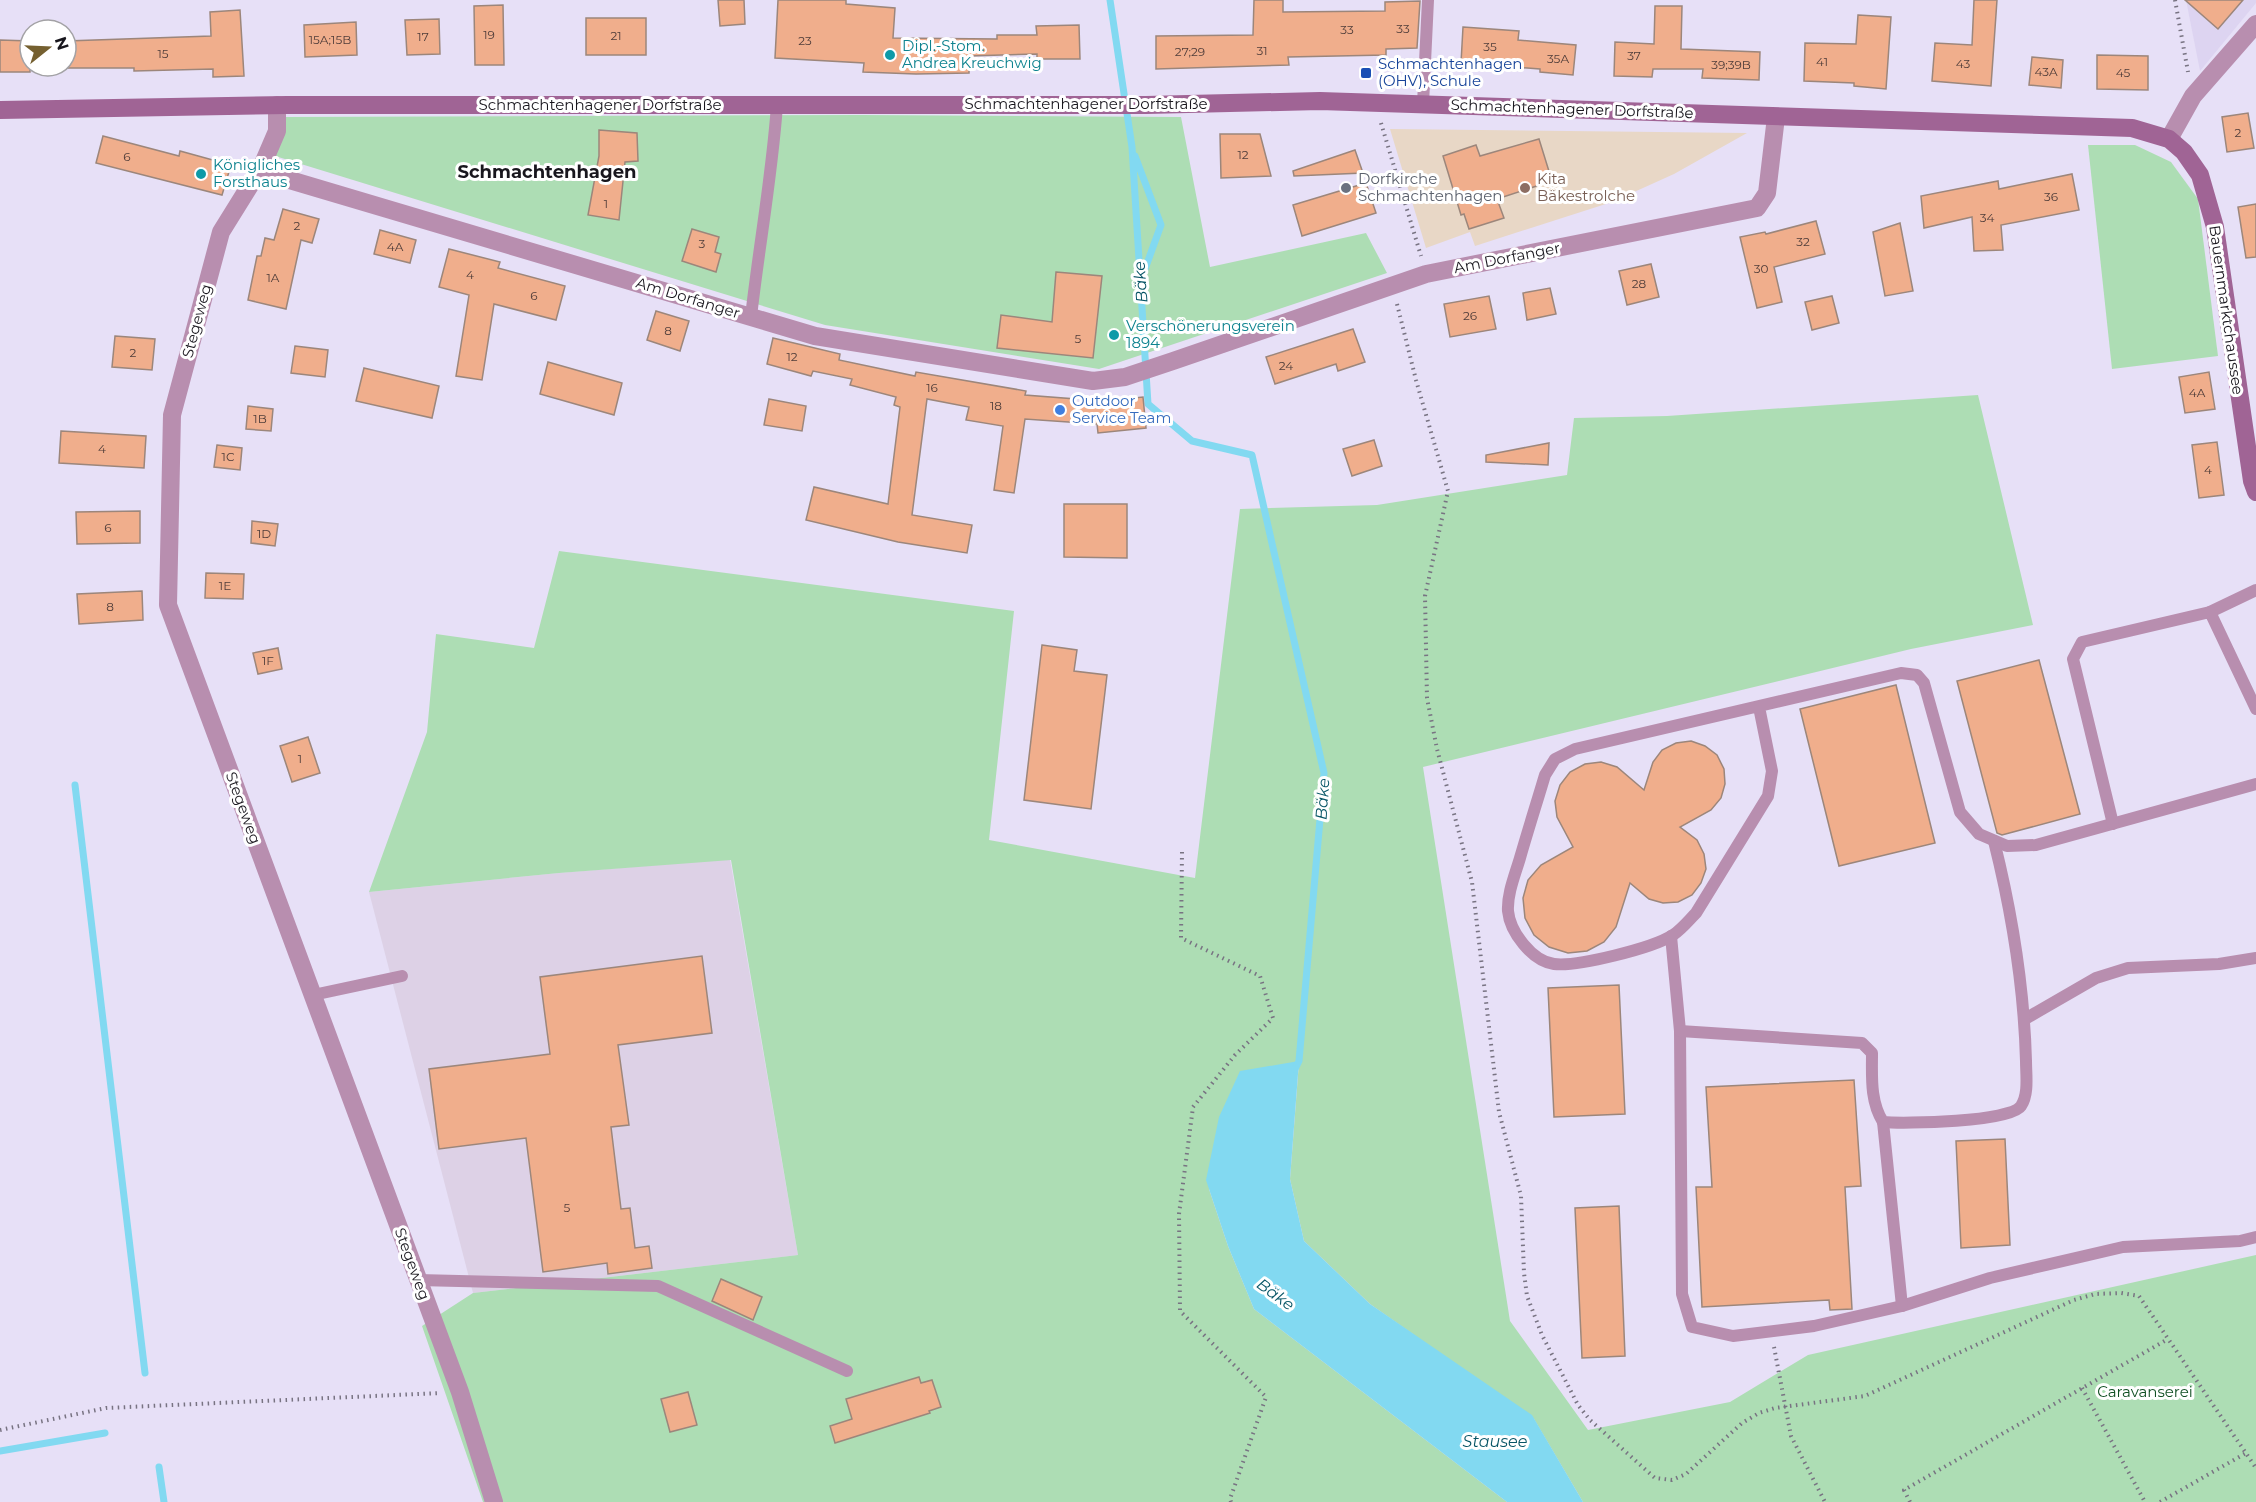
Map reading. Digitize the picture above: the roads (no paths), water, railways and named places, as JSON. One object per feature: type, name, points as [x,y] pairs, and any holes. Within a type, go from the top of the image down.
[{"type":"main road","name":"Schmachtenhagener Dorfstraße","points":[[0,110],[278,105],[1146,105],[1320,102],[2100,125],[2132,128],[2169,139]]},
{"type":"main road","name":"Bauernmarktchaussee","points":[[2169,139],[2194,164],[2200,175],[2216,227],[2252,482],[2256,492]]},
{"type":"street","points":[[2169,139],[2193,96],[2256,24]]},
{"type":"street","name":"Stegeweg","points":[[278,105],[277,131],[262,166],[221,232],[172,415],[168,605],[460,1392],[494,1502]]},
{"type":"street","name":"Am Dorfanger","points":[[262,166],[283,178],[815,336],[1093,381],[1125,377],[1173,362],[1426,274],[1757,208],[1767,193],[1776,117]]},
{"type":"lane","points":[[1423,104],[1428,0]]},
{"type":"lane","points":[[751,317],[759,246],[773,160],[777,105]]},
{"type":"lane","points":[[2113,824],[2073,659],[2082,642],[2210,612],[2256,590]]},
{"type":"lane","points":[[2210,612],[2256,709]]},
{"type":"lane","points":[[1759,707],[1772,771],[1768,796],[1696,913],[1671,936],[1644,947],[1567,963],[1553,964],[1538,957],[1526,946],[1514,931],[1508,912],[1510,892],[1545,775],[1555,759],[1575,749],[1901,673],[1917,675],[1924,683],[1960,812],[1979,834],[2007,846],[2036,845],[2256,784]]},
{"type":"lane","points":[[1883,1122],[1900,1124],[1990,1117],[2010,1114],[2021,1106],[2026,1087],[2025,1019],[2013,925],[1994,840]]},
{"type":"lane","points":[[1671,936],[1680,1031],[1682,1294],[1692,1328],[1733,1336],[1814,1326],[1902,1306],[1990,1278],[2123,1247],[2240,1241],[2256,1237]]},
{"type":"lane","points":[[2025,1019],[2096,978],[2128,968],[2219,964],[2256,958]]},
{"type":"lane","points":[[313,995],[402,976]]},
{"type":"lane","points":[[1680,1031],[1862,1043],[1872,1053],[1872,1093],[1876,1110],[1883,1122],[1902,1306]]},
{"type":"lane","points":[[418,1280],[658,1286],[847,1371]]},
{"type":"water","name":"Stausee","points":[[1299,1061],[1290,1179],[1304,1241],[1370,1304],[1532,1415],[1583,1502],[1507,1502],[1254,1309],[1228,1246],[1206,1180],[1219,1117],[1240,1071]]},
{"type":"waterway","name":"Bäke","points":[[1110,0],[1132,147],[1148,404],[1192,441],[1252,455],[1324,773],[1299,1061],[1295,1069]]},
{"type":"waterway","points":[[1135,156],[1161,225],[1141,280]]},
{"type":"waterway","points":[[75,785],[145,1373]]},
{"type":"waterway","points":[[0,1451],[105,1433]]},
{"type":"waterway","points":[[159,1467],[164,1502]]},
{"type":"place","name":"Dipl.-Stom. Andrea Kreuchwig","points":[[890,55]]},
{"type":"place","name":"Schmachtenhagen (OHV), Schule","points":[[1366,73]]},
{"type":"place","name":"Königliches Forsthaus","points":[[201,174]]},
{"type":"place","name":"Dorfkirche Schmachtenhagen","points":[[1346,188]]},
{"type":"place","name":"Kita Bäkestrolche","points":[[1525,188]]},
{"type":"place","name":"Verschönerungsverein 1894","points":[[1114,335]]},
{"type":"place","name":"Outdoor Service Team","points":[[1060,410]]},
{"type":"district","name":"Schmachtenhagen","points":[[547,172]]},
{"type":"park label","name":"Caravanserei","points":[[2145,1392]]}]
